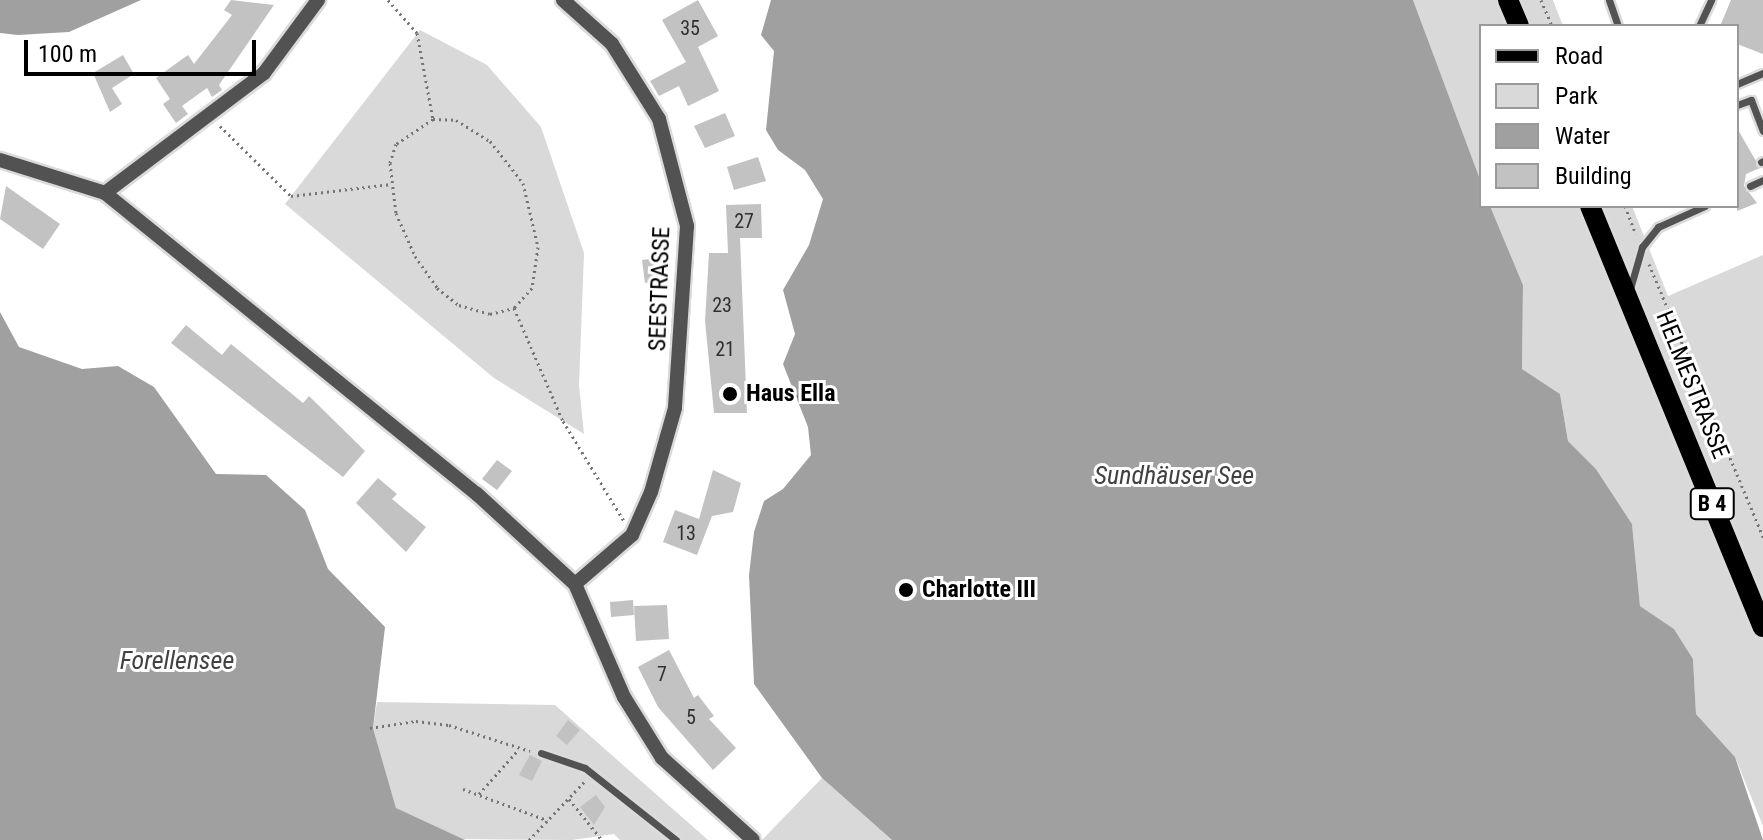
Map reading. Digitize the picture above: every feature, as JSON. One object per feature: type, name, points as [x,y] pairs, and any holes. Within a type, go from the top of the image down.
[{"type":"main road","points":[[1508,0],[1518,24]]},
{"type":"main road","name":"HELMESTRASSE","points":[[1591,208],[1763,627]]},
{"type":"street","points":[[105,193],[264,73],[318,0]]},
{"type":"street","name":"SEESTRASSE","points":[[563,0],[612,44],[659,119],[687,226],[675,408],[632,535]]},
{"type":"street","points":[[0,160],[105,193],[232,289],[575,584],[618,684],[662,758],[753,840]]},
{"type":"street","points":[[575,584],[632,535]]},
{"type":"lane","points":[[1609,0],[1617,24]]},
{"type":"lane","points":[[1700,24],[1711,0]]},
{"type":"lane","points":[[1739,83],[1763,73]]},
{"type":"lane","points":[[1739,104],[1751,100],[1763,131]]},
{"type":"lane","points":[[1750,186],[1763,180]]},
{"type":"lane","points":[[1629,299],[1642,247],[1658,227],[1686,210]]},
{"type":"lane","points":[[541,753],[591,773],[676,840]]},
{"type":"path","points":[[388,0],[417,33],[433,119]]},
{"type":"path","points":[[1541,0],[1551,24]]},
{"type":"path","points":[[210,115],[291,196],[391,184]]},
{"type":"path","points":[[433,119],[456,120],[490,141],[523,183],[538,247],[532,288],[514,308],[490,314],[459,305],[437,288],[415,256],[391,184],[396,144],[433,119]]},
{"type":"path","points":[[1626,208],[1763,537]]},
{"type":"path","points":[[514,308],[563,421],[632,535]]},
{"type":"path","points":[[796,396],[809,395]]},
{"type":"path","points":[[370,728],[405,722],[449,725],[541,753]]},
{"type":"path","points":[[479,794],[519,748]]},
{"type":"path","points":[[529,840],[591,773]]},
{"type":"path","points":[[463,789],[547,820]]},
{"type":"path","points":[[569,799],[602,840]]},
{"type":"green space","points":[[1413,0],[1553,0],[1562,24],[1479,24],[1479,177]]},
{"type":"green space","points":[[420,30],[487,65],[541,127],[584,253],[579,385],[584,434],[494,378],[285,204]]},
{"type":"green space","points":[[1491,208],[1633,208],[1668,296],[1763,255],[1763,826],[1735,757],[1696,714],[1693,659],[1674,629],[1640,606],[1632,524],[1596,469],[1568,441],[1560,394],[1522,369],[1523,285]]},
{"type":"green space","points":[[377,702],[555,705],[708,840],[620,840],[614,834],[572,840],[456,839],[396,808],[373,728]]},
{"type":"green space","points":[[822,778],[892,840],[762,840]]},
{"type":"water","points":[[0,0],[141,0],[69,32],[18,35],[0,33]]},
{"type":"water","name":"Sundhäuser See","points":[[771,0],[1413,0],[1479,177],[1479,208],[1491,208],[1523,285],[1522,369],[1560,394],[1568,441],[1596,469],[1632,524],[1640,606],[1674,629],[1693,659],[1696,714],[1735,757],[1763,840],[892,840],[822,778],[754,684],[749,575],[754,532],[764,501],[783,489],[811,455],[808,427],[783,364],[795,334],[783,290],[809,245],[823,199],[805,170],[778,150],[766,130],[774,51],[761,35]]},
{"type":"water","name":"Forellensee","points":[[0,312],[19,347],[82,369],[118,366],[154,387],[216,474],[266,475],[305,510],[328,569],[385,627],[373,728],[396,808],[465,840],[0,840]]},
{"type":"building","points":[[231,0],[274,5],[219,85],[222,90],[212,97],[207,88],[182,106],[188,114],[176,123],[163,104],[170,99],[156,78],[188,55],[194,64],[232,15],[224,10]]},
{"type":"building","points":[[698,0],[718,36],[698,47],[719,91],[688,106],[679,86],[659,96],[650,81],[686,62],[662,20]]},
{"type":"building","points":[[1731,0],[1763,0],[1763,54],[1739,45],[1739,24],[1721,24]]},
{"type":"building","points":[[123,55],[134,74],[112,88],[122,104],[110,112],[93,73]]},
{"type":"building","points":[[725,113],[735,136],[705,148],[694,126]]},
{"type":"building","points":[[1739,131],[1760,168],[1746,174],[1744,186],[1757,203],[1737,211]]},
{"type":"building","points":[[758,157],[766,181],[734,190],[727,167]]},
{"type":"building","points":[[6,186],[60,224],[43,249],[0,219]]},
{"type":"building","points":[[761,204],[762,238],[740,238],[747,413],[714,413],[705,321],[709,253],[728,253],[726,205]]},
{"type":"building","points":[[664,257],[667,280],[645,283],[642,260]]},
{"type":"building","points":[[186,325],[222,355],[231,344],[303,403],[309,396],[365,451],[343,477],[171,343]]},
{"type":"building","points":[[497,460],[512,471],[497,490],[482,479]]},
{"type":"building","points":[[713,470],[741,483],[733,512],[712,516],[697,555],[663,542],[675,510],[699,519]]},
{"type":"building","points":[[378,478],[397,494],[392,499],[426,527],[406,552],[356,503]]},
{"type":"building","points":[[633,600],[634,615],[611,617],[610,602]]},
{"type":"building","points":[[667,605],[669,639],[636,641],[634,606]]},
{"type":"building","points":[[669,650],[694,698],[698,695],[714,716],[709,719],[736,748],[713,770],[658,707],[638,667]]},
{"type":"building","points":[[568,720],[580,730],[567,745],[556,736]]},
{"type":"building","points":[[530,755],[542,761],[532,781],[519,775]]},
{"type":"building","points":[[596,795],[605,807],[594,825],[580,807]]},
{"type":"place","name":"Haus Ella","points":[[730,394]]},
{"type":"place","name":"Charlotte III","points":[[906,590]]}]
